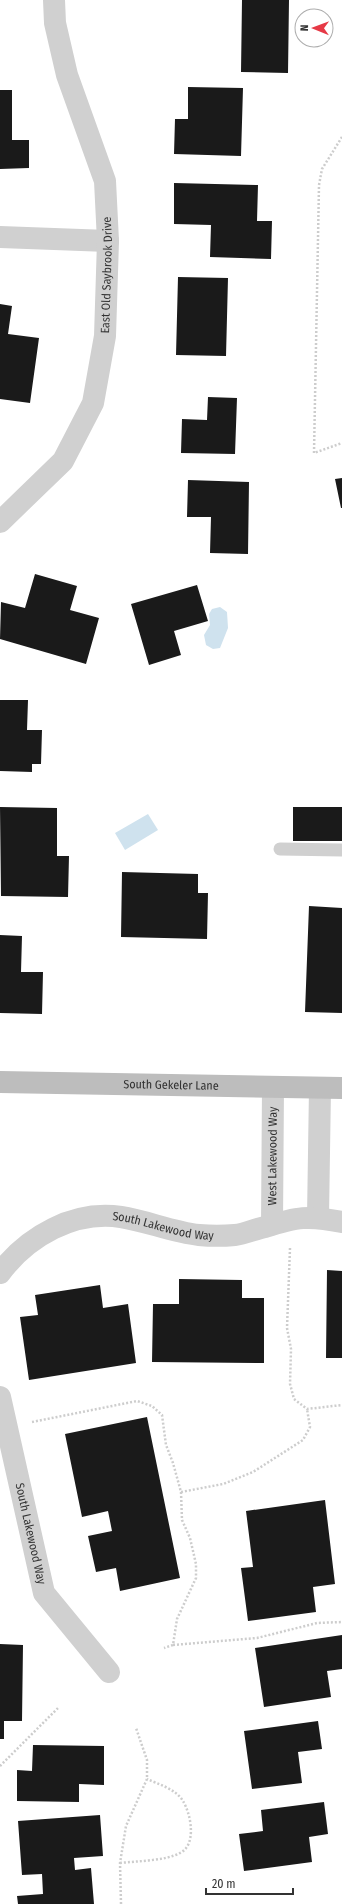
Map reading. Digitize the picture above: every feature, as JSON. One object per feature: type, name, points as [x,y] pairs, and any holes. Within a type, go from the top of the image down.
[{"type":"street","name":"East Old Saybrook Drive","points":[[0,522],[64,461],[93,403],[105,336],[108,241],[104,181],[67,75],[55,23],[54,0]]},
{"type":"street","points":[[0,237],[108,241]]},
{"type":"street","name":"South Gekeler Lane","points":[[0,1082],[342,1088]]},
{"type":"street","name":"West Lakewood Way","points":[[272,1224],[273,1087]]},
{"type":"street","points":[[318,1217],[320,1088]]},
{"type":"street","name":"South Lakewood Way","points":[[0,1272],[11,1258],[29,1243],[53,1228],[73,1220],[101,1215],[122,1217],[199,1235],[237,1235],[295,1218],[318,1217],[342,1222]]},
{"type":"street","name":"South Lakewood Way","points":[[0,1397],[44,1593],[109,1672]]},
{"type":"lane","points":[[280,848],[342,850]]},
{"type":"path","points":[[342,137],[322,169],[319,185],[314,453],[342,443]]},
{"type":"path","points":[[183,1492],[223,1484],[253,1472],[303,1440],[310,1427],[307,1409],[294,1399],[290,1384],[291,1349],[287,1328],[290,1245]]},
{"type":"path","points":[[30,1422],[137,1401],[152,1406],[162,1415],[166,1445],[183,1492],[182,1520],[190,1538],[196,1564],[196,1578],[177,1619],[172,1645]]},
{"type":"path","points":[[307,1409],[342,1405]]},
{"type":"path","points":[[164,1648],[172,1645],[257,1638],[317,1623],[342,1622]]},
{"type":"path","points":[[0,1766],[58,1708]]},
{"type":"path","points":[[121,1904],[120,1863],[126,1826],[146,1779],[147,1760],[136,1728]]},
{"type":"path","points":[[120,1863],[169,1857],[181,1853],[190,1842],[192,1826],[183,1800],[168,1788],[146,1779]]},
{"type":"water","points":[[220,607],[227,612],[228,628],[220,648],[213,649],[206,645],[204,635],[210,625],[209,614],[212,609]]},
{"type":"water","points":[[148,814],[158,830],[125,850],[115,833]]},
{"type":"building","points":[[242,0],[289,0],[288,73],[241,72]]},
{"type":"building","points":[[188,87],[243,88],[241,156],[174,154],[175,119],[188,119]]},
{"type":"building","points":[[0,90],[12,90],[12,140],[29,140],[29,168],[0,169]]},
{"type":"building","points":[[174,183],[258,185],[257,221],[272,221],[271,259],[210,257],[211,225],[174,224]]},
{"type":"building","points":[[178,277],[228,278],[226,356],[176,355]]},
{"type":"building","points":[[0,304],[12,306],[8,334],[39,338],[30,403],[0,399]]},
{"type":"building","points":[[208,397],[237,398],[235,454],[181,453],[182,419],[207,420]]},
{"type":"building","points":[[342,478],[342,508],[341,508],[335,479]]},
{"type":"building","points":[[188,480],[249,482],[248,554],[210,553],[211,517],[187,517]]},
{"type":"building","points":[[35,574],[77,586],[70,610],[99,618],[86,664],[0,639],[1,602],[25,608]]},
{"type":"building","points":[[197,585],[208,621],[174,631],[181,655],[149,665],[131,604]]},
{"type":"building","points":[[0,700],[28,700],[27,730],[42,730],[41,764],[32,764],[32,772],[0,771]]},
{"type":"building","points":[[0,807],[57,808],[57,856],[69,856],[68,897],[1,896]]},
{"type":"building","points":[[293,807],[342,807],[342,841],[293,841]]},
{"type":"building","points":[[122,872],[198,874],[198,893],[208,893],[207,939],[121,937]]},
{"type":"building","points":[[309,906],[342,908],[342,1013],[305,1012]]},
{"type":"building","points":[[0,935],[22,936],[21,972],[43,972],[42,1014],[0,1013]]},
{"type":"building","points":[[327,1270],[342,1271],[342,1358],[326,1358]]},
{"type":"building","points":[[179,1279],[242,1280],[242,1298],[264,1298],[264,1363],[152,1362],[153,1304],[179,1304]]},
{"type":"building","points":[[100,1285],[103,1308],[128,1304],[136,1363],[29,1380],[20,1317],[38,1315],[35,1295]]},
{"type":"building","points":[[147,1417],[180,1578],[120,1591],[116,1568],[96,1572],[88,1536],[112,1531],[108,1511],[82,1517],[65,1434]]},
{"type":"building","points":[[325,1500],[335,1584],[313,1587],[316,1612],[248,1621],[241,1568],[253,1567],[246,1511]]},
{"type":"building","points":[[342,1635],[342,1669],[327,1671],[331,1697],[264,1707],[255,1648]]},
{"type":"building","points":[[0,1644],[23,1645],[22,1721],[4,1721],[4,1739],[0,1739]]},
{"type":"building","points":[[318,1721],[322,1749],[298,1752],[302,1783],[252,1789],[244,1731]]},
{"type":"building","points":[[33,1745],[104,1746],[104,1785],[79,1784],[79,1802],[17,1801],[17,1770],[32,1771]]},
{"type":"building","points":[[324,1802],[328,1834],[309,1837],[312,1862],[244,1871],[239,1834],[263,1831],[261,1810]]},
{"type":"building","points":[[100,1815],[103,1856],[74,1858],[75,1870],[91,1868],[94,1904],[18,1904],[17,1896],[43,1894],[42,1874],[22,1875],[18,1821]]}]
